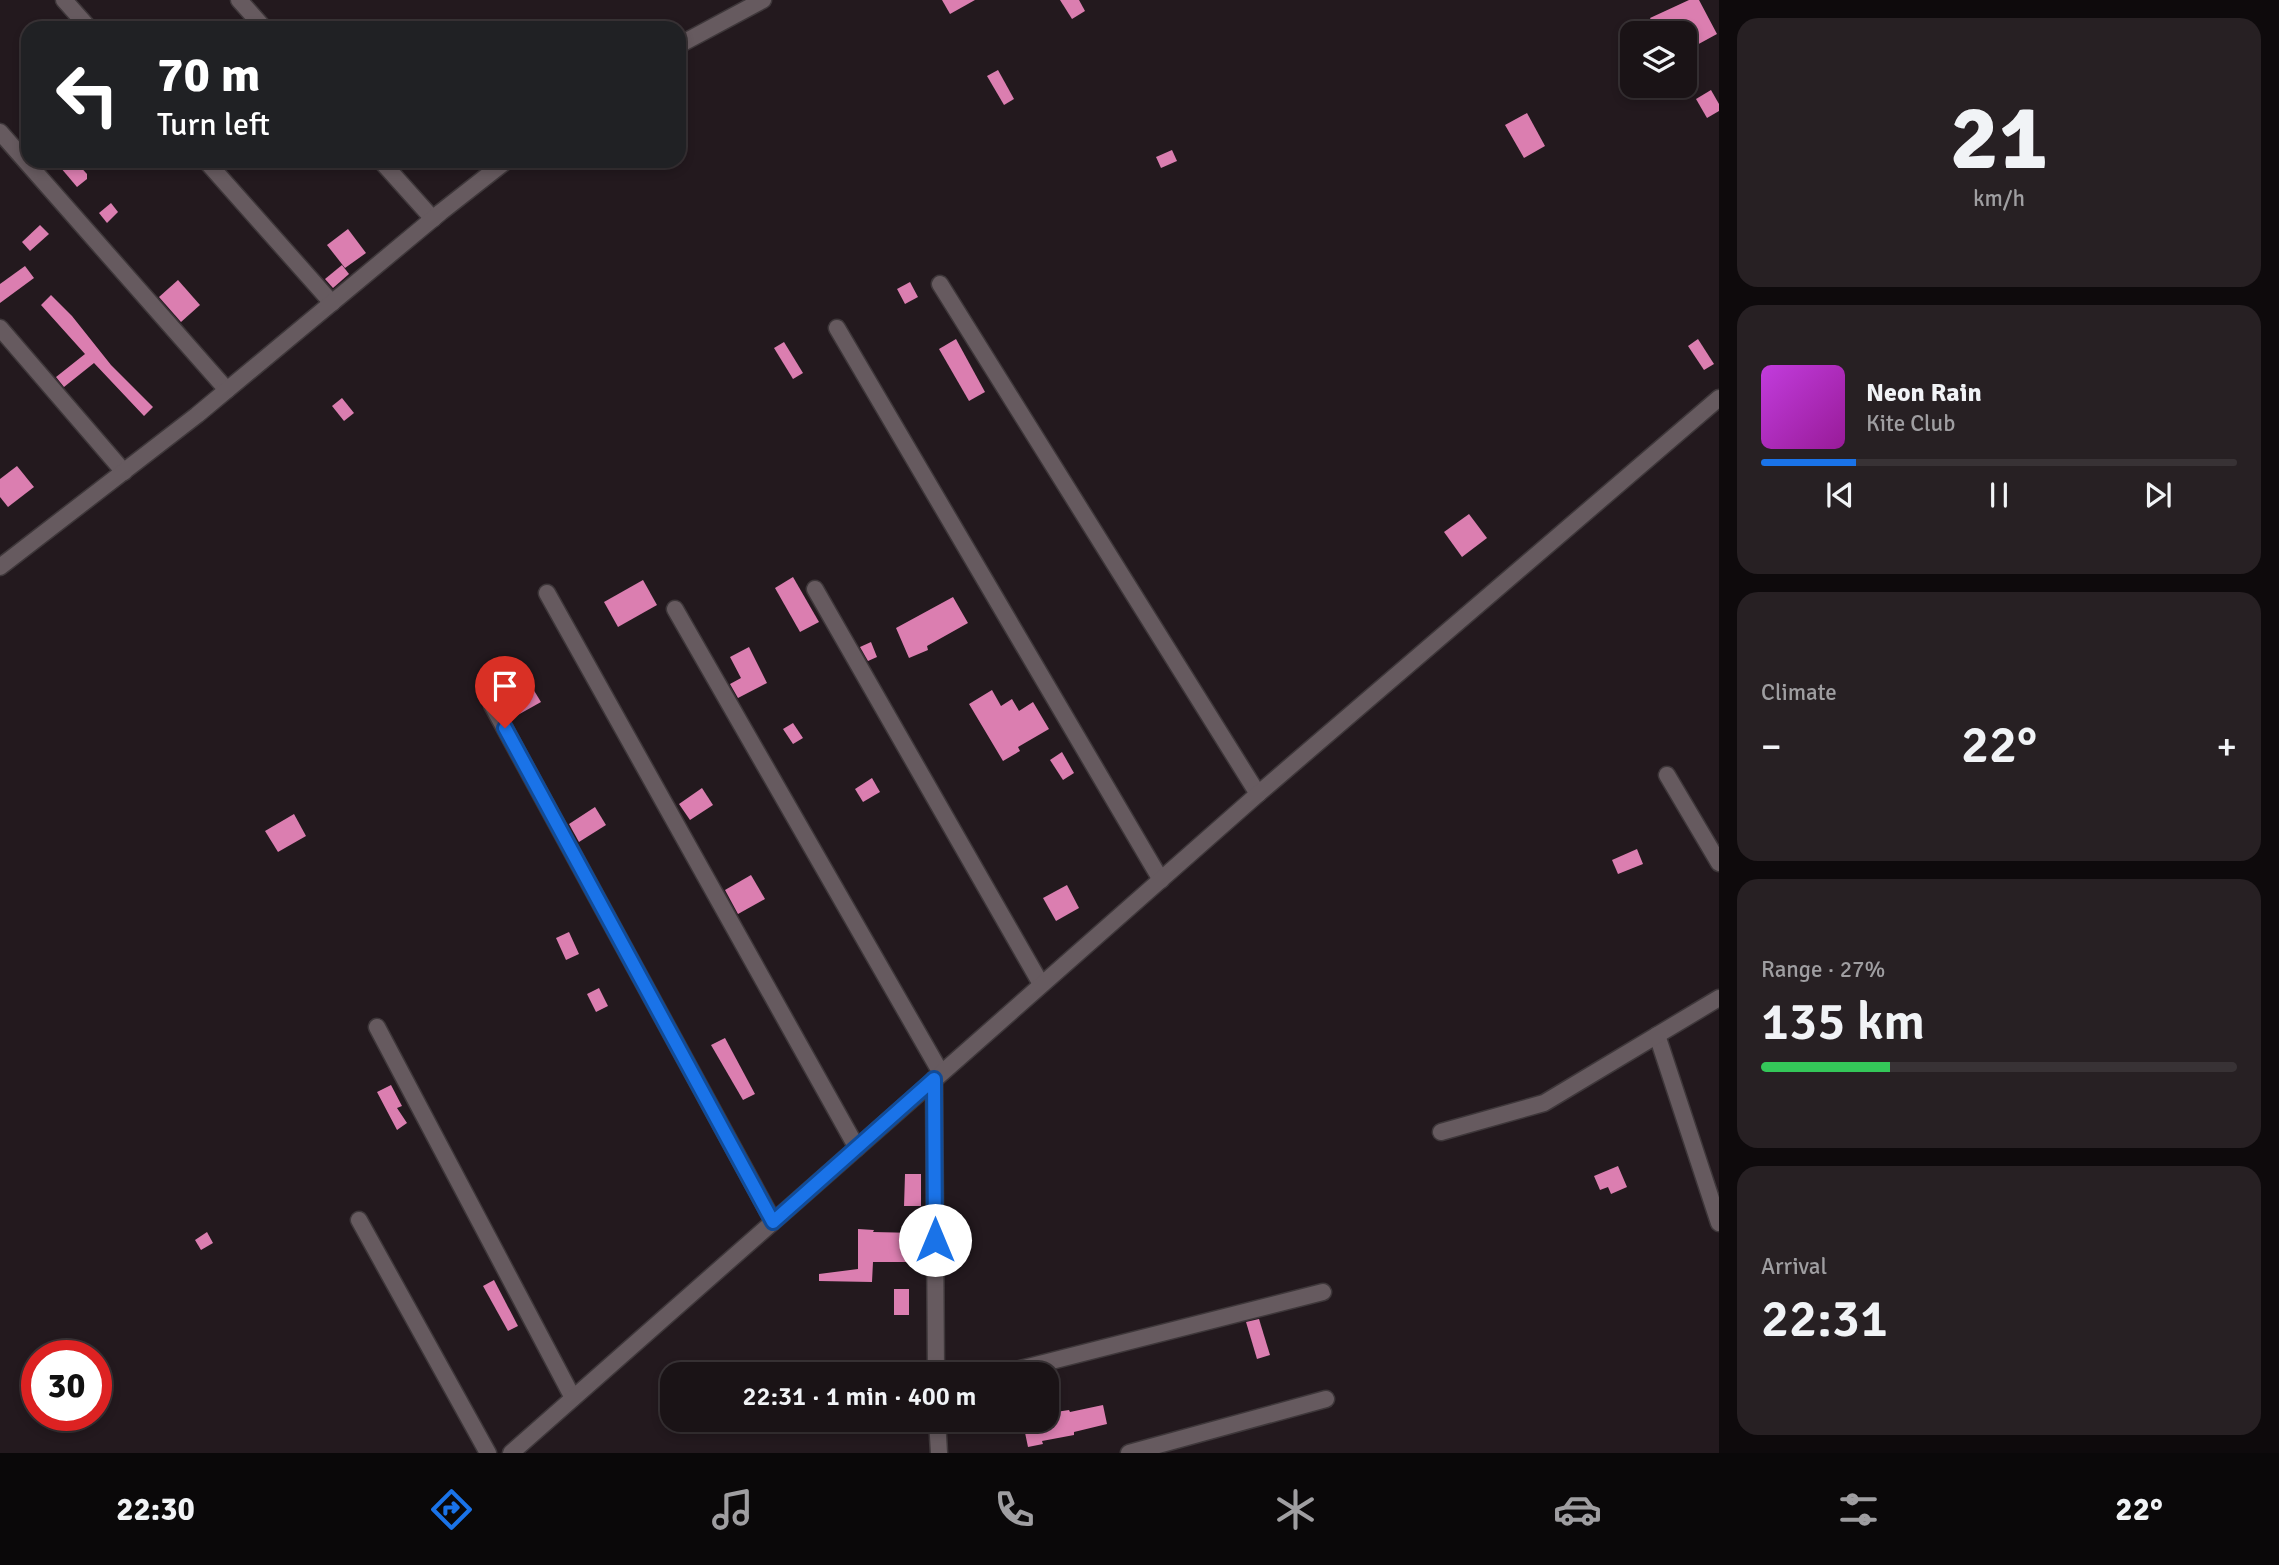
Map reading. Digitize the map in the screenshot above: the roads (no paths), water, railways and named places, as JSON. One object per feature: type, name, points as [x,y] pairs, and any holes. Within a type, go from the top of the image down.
[{"type":"street","points":[[64,0],[83,21]]},
{"type":"street","points":[[239,0],[258,21]]},
{"type":"street","points":[[686,41],[763,0]]},
{"type":"street","points":[[0,132],[21,156]]},
{"type":"street","points":[[32,168],[227,390]]},
{"type":"street","points":[[212,168],[332,303]]},
{"type":"street","points":[[387,168],[433,219]]},
{"type":"street","points":[[0,567],[227,390],[497,168]]},
{"type":"street","points":[[940,284],[1258,794]]},
{"type":"street","points":[[0,328],[124,472]]},
{"type":"street","points":[[836,328],[1161,880]]},
{"type":"street","points":[[511,1453],[1258,794],[1719,398]]},
{"type":"street","points":[[815,589],[1041,984]]},
{"type":"street","points":[[547,593],[857,1148]]},
{"type":"street","points":[[675,610],[938,1076],[936,1362]]},
{"type":"street","points":[[492,705],[773,1222]]},
{"type":"street","points":[[1667,775],[1719,863]]},
{"type":"street","points":[[1441,1132],[1544,1103],[1719,998]]},
{"type":"street","points":[[377,1027],[573,1398]]},
{"type":"street","points":[[1657,1035],[1719,1223]]},
{"type":"street","points":[[359,1220],[488,1453]]},
{"type":"street","points":[[1047,1362],[1323,1292]]},
{"type":"street","points":[[1129,1453],[1326,1399]]},
{"type":"street","points":[[938,1432],[939,1453]]}]
